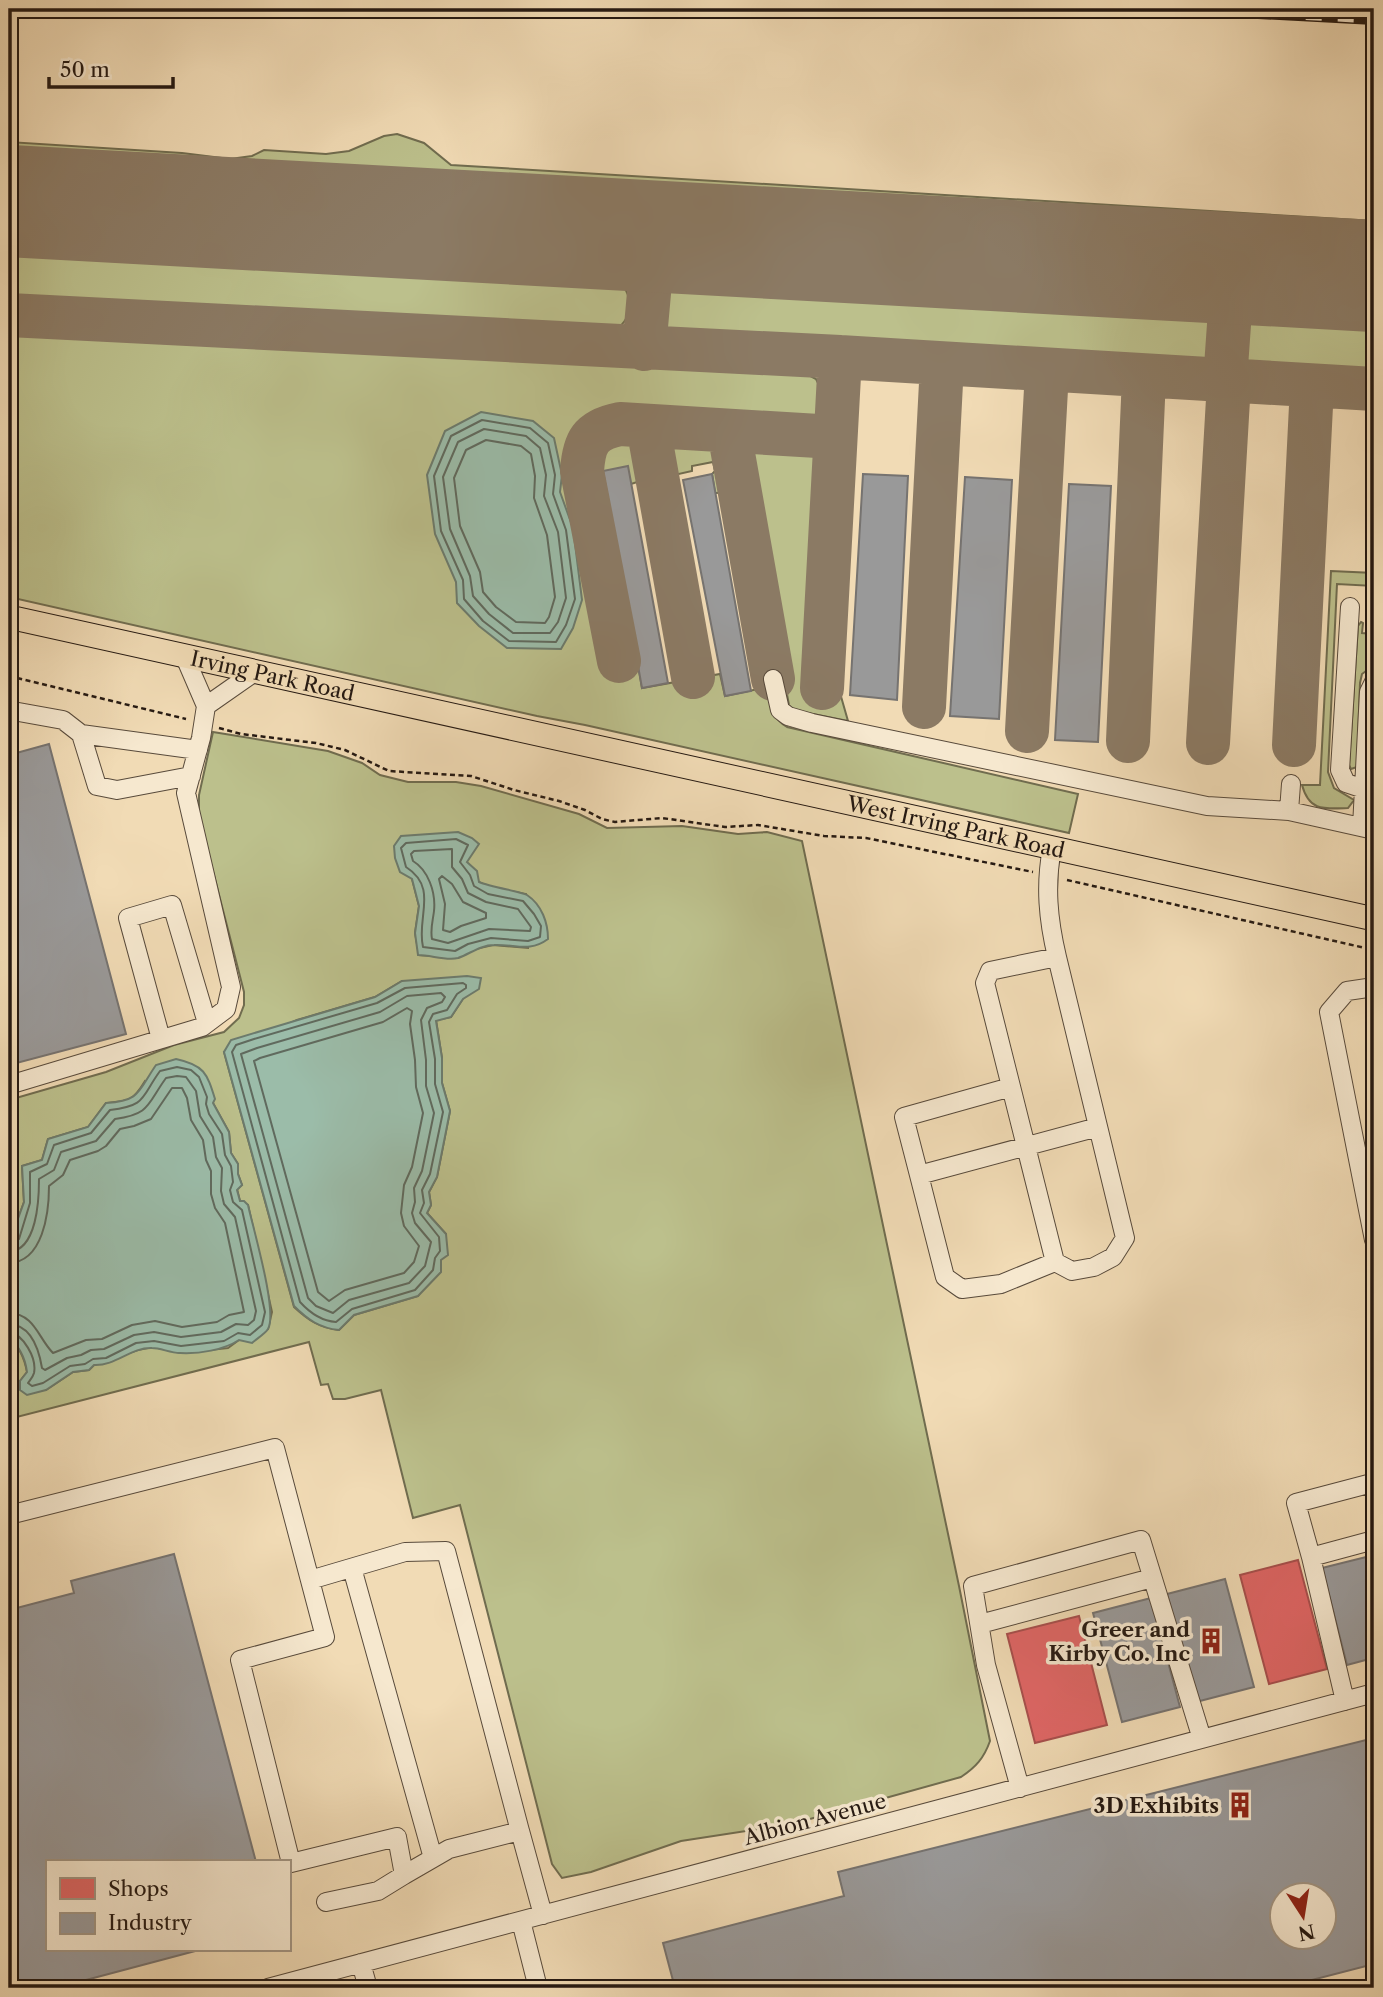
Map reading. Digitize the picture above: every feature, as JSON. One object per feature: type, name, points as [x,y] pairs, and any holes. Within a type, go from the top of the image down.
[{"type":"main road","name":"Irving Park Road","points":[[9,617],[537,734]]},
{"type":"main road","name":"West Irving Park Road","points":[[537,734],[1374,919]]},
{"type":"street","points":[[1349,607],[1340,770],[1346,783],[1364,789]]},
{"type":"street","points":[[9,1085],[202,1027],[226,1009],[231,987],[186,793],[205,714],[184,655]]},
{"type":"street","points":[[205,714],[256,671]]},
{"type":"street","points":[[773,679],[780,710],[788,716],[812,723],[1207,806],[1289,811],[1368,828],[1364,789],[1369,692],[1374,682]]},
{"type":"street","points":[[13,711],[63,720],[81,734],[198,750]]},
{"type":"street","points":[[81,734],[97,786],[117,790],[191,776]]},
{"type":"street","points":[[1289,811],[1291,784]]},
{"type":"street","points":[[1052,848],[1047,875],[1051,928],[1125,1238],[1113,1257],[1094,1267],[1072,1271],[1055,1262],[985,983],[990,971],[1057,957]]},
{"type":"street","points":[[161,1039],[128,918],[172,905],[207,1023]]},
{"type":"street","points":[[1374,987],[1346,991],[1329,1012],[1374,1240]]},
{"type":"street","points":[[1011,1087],[904,1117],[944,1278],[962,1290],[1001,1284],[1055,1262]]},
{"type":"street","points":[[919,1175],[1098,1126]]},
{"type":"street","points":[[9,1515],[275,1448],[325,1637],[240,1660],[289,1860]]},
{"type":"street","points":[[1345,1701],[1296,1503],[1372,1483],[1374,1492]]},
{"type":"street","points":[[1020,1788],[986,1665],[973,1586],[1141,1540],[1202,1739]]},
{"type":"street","points":[[1311,1557],[1374,1540]]},
{"type":"street","points":[[310,1580],[405,1552],[446,1551],[543,1915]]},
{"type":"street","points":[[352,1568],[433,1858]]},
{"type":"street","points":[[979,1624],[1152,1578]]},
{"type":"street","name":"Albion Avenue","points":[[268,1988],[1374,1693]]},
{"type":"street","points":[[326,1902],[377,1891],[449,1849],[520,1831]]},
{"type":"street","points":[[290,1863],[397,1837],[404,1875]]},
{"type":"street","points":[[521,1921],[538,1988]]},
{"type":"street","points":[[361,1963],[368,1988]]},
{"type":"path","points":[[9,676],[205,714],[242,734],[316,743],[345,750],[389,771],[471,776],[559,801],[615,822],[662,818],[725,827],[758,825],[824,836],[866,838],[1047,875],[1374,950]]},
{"type":"green space","points":[[397,134],[424,143],[451,165],[1374,221],[1374,238],[9,163],[9,142],[182,153],[230,159],[252,156],[264,150],[326,154],[349,151],[384,136]]},
{"type":"green space","points":[[9,239],[595,272],[617,279],[628,294],[629,310],[622,325],[605,333],[9,299]]},
{"type":"green space","points":[[691,276],[1175,304],[1195,310],[1209,321],[1213,337],[1212,347],[1207,358],[1192,364],[673,334],[660,319],[660,299],[679,281]]},
{"type":"green space","points":[[1276,308],[1374,313],[1374,373],[1256,367],[1246,360],[1242,351],[1243,333],[1256,317]]},
{"type":"green space","points":[[9,328],[805,373],[816,379],[825,397],[822,412],[814,417],[795,421],[637,412],[592,419],[580,430],[572,449],[573,528],[608,673],[639,670],[642,688],[720,674],[725,696],[768,687],[775,715],[787,727],[1078,794],[1069,833],[9,597]]},
{"type":"green space","points":[[617,434],[635,436],[639,441],[647,479],[631,484],[605,478],[595,480],[591,464],[593,450],[601,440]]},
{"type":"green space","points":[[673,438],[712,439],[720,443],[730,474],[727,488],[723,492],[715,493],[713,462],[692,466],[692,471],[670,476],[664,469],[661,457],[663,443]]},
{"type":"green space","points":[[753,442],[802,444],[812,447],[818,459],[806,693],[840,693],[848,721],[793,710],[789,705],[742,454],[746,446]]},
{"type":"green space","points":[[1331,571],[1374,573],[1374,586],[1337,584],[1328,772],[1334,788],[1354,800],[1348,808],[1318,807],[1309,800],[1302,785],[1320,785]]},
{"type":"green space","points":[[1361,622],[1362,633],[1374,634],[1374,665],[1362,674],[1360,683],[1357,767],[1351,769],[1349,765],[1358,626]]},
{"type":"green space","points":[[213,732],[328,751],[362,763],[380,775],[408,782],[456,782],[481,786],[579,814],[607,828],[682,826],[738,834],[767,832],[802,841],[990,1741],[975,1766],[961,1777],[792,1824],[681,1841],[591,1872],[562,1878],[552,1864],[460,1505],[413,1518],[381,1390],[345,1399],[333,1399],[328,1384],[321,1385],[309,1342],[9,1419],[9,1336],[21,1352],[26,1366],[27,1372],[20,1381],[46,1390],[73,1372],[89,1370],[94,1365],[138,1350],[153,1347],[181,1353],[228,1348],[239,1340],[268,1329],[272,1312],[248,1205],[240,1201],[237,1189],[242,1185],[238,1164],[231,1153],[229,1132],[213,1103],[145,1081],[130,1099],[106,1103],[88,1127],[48,1139],[42,1160],[22,1166],[24,1202],[9,1239],[9,1100],[106,1072],[174,1045],[224,1032],[239,1018],[244,1005],[244,992],[199,817],[199,795]],"holes":[[[412,879],[479,882],[490,887],[526,894],[528,948],[493,945],[471,950],[458,958],[419,955],[415,933],[419,906]],[[402,981],[466,994],[451,1017],[436,1020],[442,1058],[442,1083],[450,1111],[437,1177],[429,1192],[431,1205],[427,1213],[446,1234],[441,1260],[418,1296],[354,1315],[339,1330],[332,1329],[315,1323],[294,1307],[224,1052],[297,1020],[375,997]]]},
{"type":"water","points":[[481,412],[533,421],[554,438],[562,475],[560,492],[573,528],[582,600],[573,628],[561,649],[507,648],[479,626],[457,603],[456,582],[435,534],[427,475],[445,431]]},
{"type":"water","points":[[458,832],[479,844],[467,862],[477,871],[479,882],[524,894],[532,899],[543,915],[548,939],[528,947],[489,945],[453,959],[418,955],[415,933],[419,906],[412,879],[400,872],[394,846],[401,836]]},
{"type":"water","points":[[467,976],[481,978],[479,989],[463,999],[451,1017],[436,1021],[442,1058],[442,1083],[450,1111],[437,1177],[429,1192],[431,1205],[427,1213],[446,1234],[448,1255],[441,1260],[441,1272],[418,1296],[354,1315],[339,1330],[320,1325],[294,1306],[224,1052],[231,1040],[375,997],[402,981]]},
{"type":"water","points":[[176,1059],[199,1067],[207,1076],[215,1099],[213,1103],[229,1132],[231,1153],[238,1164],[242,1185],[237,1190],[240,1201],[248,1205],[264,1269],[270,1306],[268,1329],[252,1343],[239,1340],[219,1349],[203,1352],[176,1353],[144,1348],[109,1363],[94,1365],[89,1370],[73,1372],[46,1390],[27,1395],[20,1390],[20,1381],[27,1372],[25,1361],[9,1336],[9,1239],[24,1202],[22,1166],[42,1160],[48,1139],[88,1127],[106,1103],[132,1097],[156,1065]]},
{"type":"building: Shops","points":[[1298,1560],[1327,1669],[1269,1684],[1240,1575]]},
{"type":"building: Shops","points":[[1079,1616],[1107,1725],[1035,1743],[1007,1634]]},
{"type":"building: Industry","points":[[628,466],[668,683],[642,688],[603,471]]},
{"type":"building: Industry","points":[[712,474],[751,691],[725,696],[683,480]]},
{"type":"building: Industry","points":[[863,474],[908,476],[897,700],[850,695]]},
{"type":"building: Industry","points":[[965,477],[1012,480],[999,719],[950,716]]},
{"type":"building: Industry","points":[[1069,484],[1111,486],[1098,742],[1055,740]]},
{"type":"building: Industry","points":[[49,744],[126,1034],[9,1065],[9,755]]},
{"type":"building: Industry","points":[[174,1554],[255,1860],[46,1860],[46,1952],[191,1952],[86,1980],[88,1988],[9,1988],[9,1610],[74,1593],[71,1581]]},
{"type":"building: Industry","points":[[1374,1555],[1374,1636],[1368,1638],[1373,1658],[1347,1665],[1322,1568]]},
{"type":"building: Industry","name":"Greer and Kirby Co. Inc","points":[[1225,1579],[1254,1687],[1196,1702],[1167,1594]]},
{"type":"building: Industry","points":[[1151,1598],[1180,1707],[1122,1722],[1093,1613]]},
{"type":"building: Industry","name":"3D Exhibits","points":[[1374,1738],[1374,1964],[1281,1988],[675,1988],[663,1943],[844,1896],[838,1872]]},
{"type":"taxiway","points":[[644,349],[654,237]]},
{"type":"taxiway","points":[[1225,381],[1233,268]]},
{"type":"taxiway","points":[[9,315],[840,357],[1374,389]]},
{"type":"taxiway","points":[[822,688],[840,357]]},
{"type":"taxiway","points":[[924,707],[942,364]]},
{"type":"taxiway","points":[[1027,731],[1047,371]]},
{"type":"taxiway","points":[[1128,741],[1144,377]]},
{"type":"taxiway","points":[[1208,743],[1229,382]]},
{"type":"taxiway","points":[[1294,745],[1312,386]]},
{"type":"taxiway","points":[[619,661],[582,471],[590,439],[602,430],[620,424],[835,437]]},
{"type":"taxiway","points":[[648,426],[693,677]]},
{"type":"taxiway","points":[[729,431],[773,679]]},
{"type":"runway","points":[[9,201],[1374,276]]},
{"type":"railway","points":[[1146,9],[1374,21]]},
{"type":"place","name":"Greer and Kirby Co. Inc","points":[[1211,1641]]},
{"type":"place","name":"3D Exhibits","points":[[1240,1805]]}]
